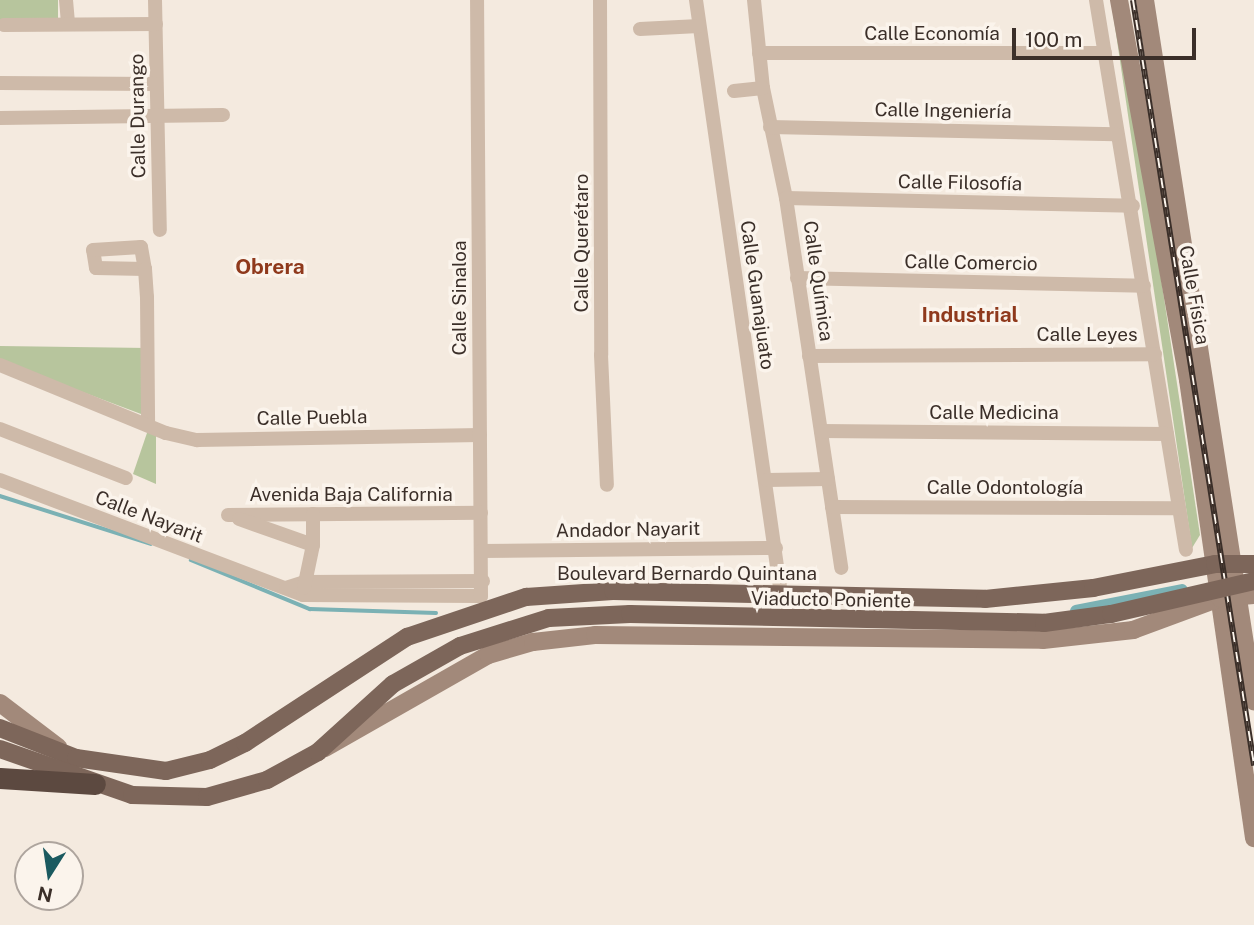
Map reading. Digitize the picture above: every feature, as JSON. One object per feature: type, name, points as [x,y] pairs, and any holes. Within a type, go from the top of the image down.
[{"type":"highway","points":[[0,778],[95,784]]},
{"type":"main road","name":"Boulevard Bernardo Quintana","points":[[0,728],[76,758],[166,771],[210,760],[246,743],[407,637],[526,597],[613,591],[985,599],[1093,588],[1215,564],[1254,564]]},
{"type":"main road","name":"Viaducto Poniente","points":[[318,752],[393,684],[460,646],[549,618],[630,614],[1045,623],[1111,614],[1254,581]]},
{"type":"main road","points":[[0,749],[95,784],[132,794],[207,797],[267,780],[318,752]]},
{"type":"street","points":[[66,0],[68,23]]},
{"type":"street","name":"Calle Durango","points":[[155,0],[160,230]]},
{"type":"street","name":"Calle Sinaloa","points":[[477,0],[482,588]]},
{"type":"street","name":"Calle Querétaro","points":[[600,0],[601,355],[607,485]]},
{"type":"street","name":"Calle Guanajuato","points":[[696,0],[767,480],[781,594]]},
{"type":"street","name":"Calle Química","points":[[754,0],[763,88],[786,198],[841,568]]},
{"type":"street","points":[[1096,0],[1116,134],[1133,206],[1186,550]]},
{"type":"street","name":"Calle Física","points":[[1119,0],[1188,380],[1254,838]]},
{"type":"street","points":[[1145,0],[1235,563],[1246,595],[1254,702]]},
{"type":"street","points":[[4,25],[156,24]]},
{"type":"street","points":[[640,29],[699,26]]},
{"type":"street","name":"Calle Economía","points":[[759,53],[1105,53]]},
{"type":"street","points":[[0,83],[156,84]]},
{"type":"street","points":[[734,91],[763,88]]},
{"type":"street","points":[[0,118],[223,115]]},
{"type":"street","name":"Calle Ingeniería","points":[[770,127],[1116,134]]},
{"type":"street","name":"Calle Filosofía","points":[[786,198],[1133,206]]},
{"type":"street","points":[[145,269],[94,266],[96,247],[141,246],[145,269],[148,423]]},
{"type":"street","name":"Calle Comercio","points":[[797,278],[1144,286]]},
{"type":"street","name":"Calle Leyes","points":[[809,356],[1155,354]]},
{"type":"street","name":"Calle Puebla","points":[[0,365],[197,440],[480,435]]},
{"type":"street","points":[[0,429],[126,478]]},
{"type":"street","name":"Calle Medicina","points":[[821,431],[1167,434]]},
{"type":"street","points":[[767,480],[828,479]]},
{"type":"street","name":"Calle Nayarit","points":[[0,480],[286,588],[482,588]]},
{"type":"street","name":"Calle Odontología","points":[[832,507],[1178,508]]},
{"type":"street","name":"Avenida Baja California","points":[[313,545],[228,515],[481,513]]},
{"type":"street","points":[[304,589],[313,545],[313,514]]},
{"type":"street","name":"Andador Nayarit","points":[[481,551],[776,548]]},
{"type":"street","points":[[318,752],[488,655],[533,642],[595,635],[1054,639],[1133,630],[1220,598],[1246,595]]},
{"type":"street","points":[[0,703],[76,758]]},
{"type":"green space","points":[[0,0],[58,0],[58,22],[0,22]]},
{"type":"green space","points":[[1111,0],[1119,2],[1200,535],[1192,548]]},
{"type":"green space","points":[[0,346],[148,348],[149,417],[0,361]]},
{"type":"green space","points":[[148,430],[156,434],[156,484],[133,474]]},
{"type":"waterway","points":[[0,496],[151,544]]},
{"type":"waterway","points":[[191,560],[310,609],[436,613]]},
{"type":"waterway","points":[[1076,611],[1182,590]]},
{"type":"railway","points":[[1133,0],[1254,765]]},
{"type":"district","name":"Obrera","points":[[270,267]]},
{"type":"district","name":"Industrial","points":[[970,315]]}]
